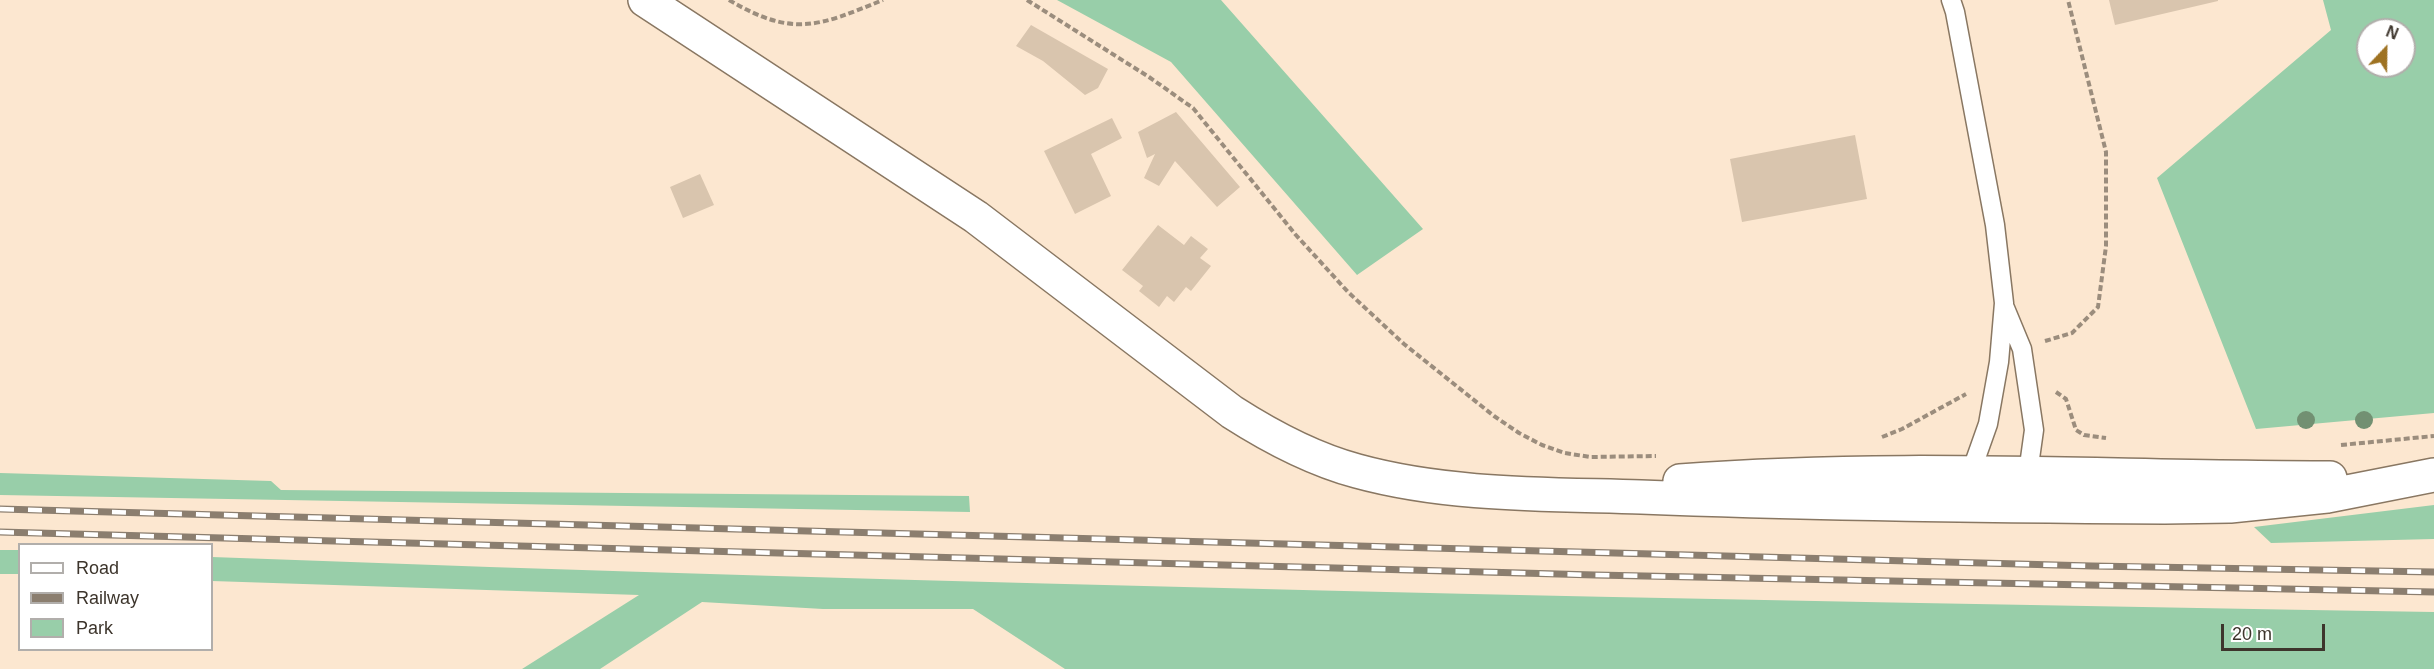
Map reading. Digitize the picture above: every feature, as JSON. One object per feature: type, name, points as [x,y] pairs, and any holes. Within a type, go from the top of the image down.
[{"type":"main road","points":[[645,0],[976,217],[1232,412],[1268,435],[1312,456],[1355,471],[1395,480],[1440,486],[1532,493],[1727,501],[2023,506],[2230,506],[2327,496],[2424,477]]},
{"type":"main road","points":[[1532,493],[1751,476],[1971,472],[2424,477]]},
{"type":"lane","points":[[1951,0],[1995,225],[2004,303],[1999,362],[1988,424],[1971,472]]},
{"type":"lane","points":[[2004,303],[2022,349],[2034,430],[2023,506]]},
{"type":"path","points":[[729,0],[764,18],[798,26],[839,18],[883,0]]},
{"type":"path","points":[[1027,0],[1149,77],[1193,108],[1295,234],[1348,292],[1404,344],[1494,416],[1519,434],[1565,453],[1590,457],[1660,456]]},
{"type":"path","points":[[2022,349],[2072,333],[2098,307],[2106,246],[2106,152],[2068,0]]},
{"type":"path","points":[[2053,391],[2066,399],[2076,430],[2084,435],[2117,439]]},
{"type":"path","points":[[1879,438],[1902,429],[1947,403],[1974,392]]},
{"type":"path","points":[[2335,446],[2434,436]]},
{"type":"green space","points":[[1057,0],[1221,0],[1423,229],[1357,275],[1171,62]]},
{"type":"green space","points":[[2323,0],[2434,0],[2434,413],[2256,429],[2157,178],[2331,30]]},
{"type":"green space","points":[[0,473],[271,481],[281,490],[969,496],[970,512],[0,495]]},
{"type":"green space","points":[[2434,505],[2434,539],[2271,543],[2254,527]]},
{"type":"green space","points":[[0,550],[18,550],[18,574],[0,574]]},
{"type":"green space","points":[[213,557],[767,576],[1323,590],[2434,612],[2434,669],[1065,669],[973,609],[823,609],[702,602],[600,669],[522,669],[639,595],[213,581]]},
{"type":"building","points":[[2109,0],[2218,0],[2218,1],[2115,25]]},
{"type":"building","points":[[1031,25],[1108,69],[1098,88],[1085,95],[1043,61],[1016,46]]},
{"type":"building","points":[[1176,112],[1240,187],[1217,207],[1175,161],[1159,186],[1144,178],[1155,154],[1147,158],[1138,132]]},
{"type":"building","points":[[1112,118],[1122,138],[1091,154],[1111,196],[1075,214],[1044,151]]},
{"type":"building","points":[[1855,135],[1867,199],[1742,222],[1730,159]]},
{"type":"building","points":[[700,174],[714,205],[683,218],[670,187]]},
{"type":"building","points":[[1158,225],[1184,245],[1191,236],[1208,249],[1200,258],[1211,266],[1191,291],[1186,287],[1174,302],[1167,296],[1159,307],[1139,291],[1143,286],[1122,270]]},
{"type":"railway","points":[[0,509],[2092,566],[2434,572]]},
{"type":"railway","points":[[0,532],[1595,575],[2434,592]]}]
